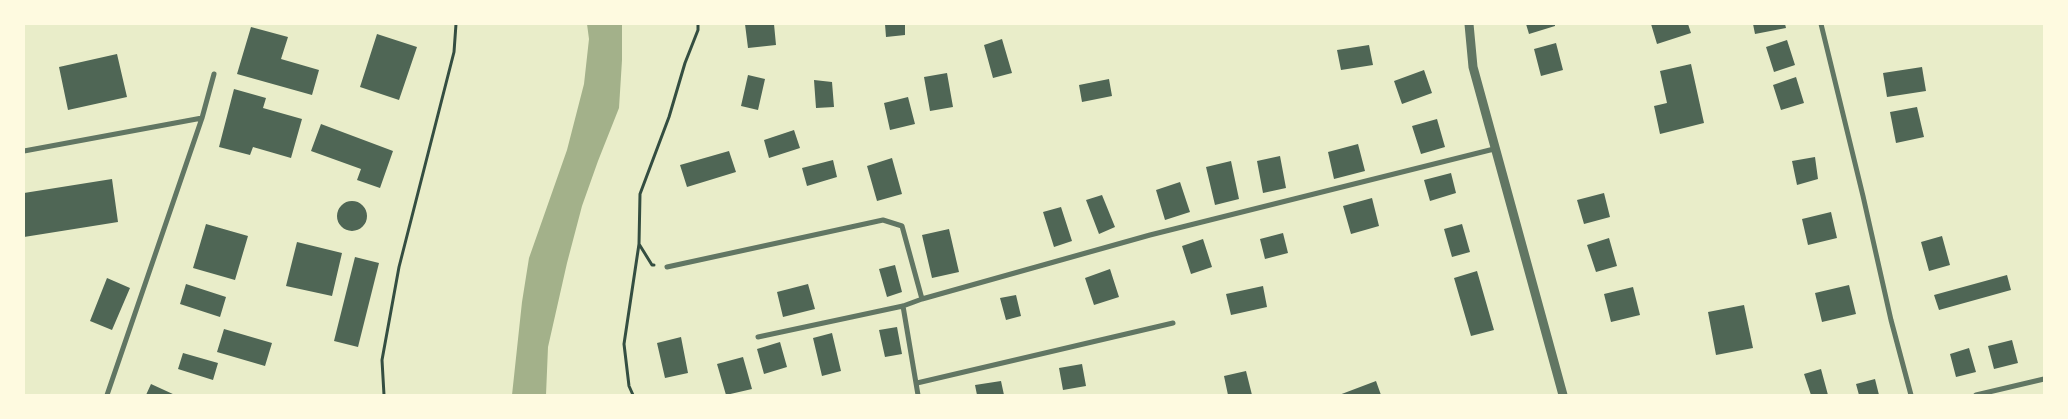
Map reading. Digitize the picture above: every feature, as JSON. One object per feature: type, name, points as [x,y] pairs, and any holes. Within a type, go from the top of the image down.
[{"type":"street","points":[[1469,24],[1473,67],[1563,395]]},
{"type":"street","points":[[1820,24],[1911,395]]},
{"type":"street","points":[[107,395],[202,118],[214,74]]},
{"type":"street","points":[[24,150],[202,118]]},
{"type":"street","points":[[758,337],[903,306],[1150,235],[1494,149]]},
{"type":"street","points":[[667,267],[883,220],[902,226],[922,299]]},
{"type":"street","points":[[903,306],[918,395]]},
{"type":"street","points":[[917,382],[1173,323]]},
{"type":"street","points":[[1976,395],[2044,379]]},
{"type":"path","points":[[384,395],[382,360],[400,268],[454,52],[456,24]]},
{"type":"path","points":[[633,395],[629,386],[624,344],[639,244],[640,194],[669,117],[684,63],[698,30],[698,24]]},
{"type":"path","points":[[639,244],[652,265],[667,267]]},
{"type":"shaded area","points":[[587,24],[622,24],[619,108],[582,206],[567,263],[548,347],[546,395],[512,395],[522,302],[529,258],[567,150],[584,84],[589,39]]},
{"type":"building","points":[[745,24],[774,24],[776,45],[748,48]]},
{"type":"building","points":[[885,24],[905,24],[905,35],[886,37]]},
{"type":"building","points":[[1526,24],[1555,24],[1555,26],[1529,34]]},
{"type":"building","points":[[1651,24],[1688,24],[1691,33],[1657,44]]},
{"type":"building","points":[[1753,24],[1785,24],[1786,28],[1755,34]]},
{"type":"building","points":[[251,27],[288,37],[281,59],[319,70],[312,95],[237,74]]},
{"type":"building","points":[[377,34],[417,47],[399,100],[360,87]]},
{"type":"building","points":[[1002,39],[1012,73],[993,78],[984,45]]},
{"type":"building","points":[[1787,40],[1795,65],[1774,72],[1766,47]]},
{"type":"building","points":[[1556,43],[1563,70],[1541,76],[1534,49]]},
{"type":"building","points":[[1369,45],[1373,65],[1341,70],[1337,50]]},
{"type":"building","points":[[117,54],[127,97],[68,110],[59,67]]},
{"type":"building","points":[[1691,64],[1704,123],[1660,134],[1654,106],[1667,103],[1660,71]]},
{"type":"building","points":[[1922,67],[1926,91],[1887,97],[1883,73]]},
{"type":"building","points":[[1424,70],[1432,93],[1402,104],[1394,81]]},
{"type":"building","points":[[947,73],[953,107],[930,111],[924,77]]},
{"type":"building","points":[[748,75],[765,79],[758,110],[741,106]]},
{"type":"building","points":[[1796,77],[1804,103],[1781,110],[1773,85]]},
{"type":"building","points":[[1109,79],[1112,96],[1082,102],[1079,85]]},
{"type":"building","points":[[814,80],[832,82],[834,107],[816,108]]},
{"type":"building","points":[[234,89],[266,98],[263,108],[302,119],[291,158],[253,147],[250,155],[219,147]]},
{"type":"building","points":[[908,97],[915,124],[890,130],[884,103]]},
{"type":"building","points":[[1917,107],[1924,137],[1896,143],[1890,112]]},
{"type":"building","points":[[1437,119],[1445,147],[1421,154],[1412,126]]},
{"type":"building","points":[[321,124],[393,151],[380,188],[357,180],[361,169],[311,151]]},
{"type":"building","points":[[794,130],[800,148],[769,158],[764,140]]},
{"type":"building","points":[[1358,144],[1365,171],[1334,179],[1328,152]]},
{"type":"building","points":[[729,151],[736,172],[687,187],[680,165]]},
{"type":"building","points":[[1280,156],[1286,188],[1263,193],[1257,161]]},
{"type":"building","points":[[1815,157],[1818,179],[1797,185],[1792,161]]},
{"type":"building","points":[[892,158],[902,194],[877,201],[867,166]]},
{"type":"building","points":[[833,160],[837,177],[807,186],[802,168]]},
{"type":"building","points":[[1231,161],[1239,199],[1215,205],[1206,167]]},
{"type":"building","points":[[1451,173],[1456,193],[1430,201],[1424,180]]},
{"type":"building","points":[[112,179],[118,222],[24,237],[24,193]]},
{"type":"building","points":[[1180,182],[1190,212],[1165,220],[1156,190]]},
{"type":"building","points":[[1604,193],[1610,217],[1584,224],[1577,200]]},
{"type":"building","points":[[1102,195],[1115,227],[1099,234],[1086,200]]},
{"type":"building","points":[[1372,198],[1379,226],[1351,234],[1343,206]]},
{"type":"building","points":[[352,201],[363,205],[367,216],[363,227],[352,231],[341,227],[337,216],[341,205]]},
{"type":"building","points":[[1061,207],[1072,241],[1054,247],[1043,212]]},
{"type":"building","points":[[1831,212],[1837,238],[1808,245],[1802,219]]},
{"type":"building","points":[[206,224],[248,236],[235,280],[193,268]]},
{"type":"building","points":[[1462,224],[1470,252],[1452,257],[1444,229]]},
{"type":"building","points":[[949,229],[959,272],[932,278],[922,235]]},
{"type":"building","points":[[1283,233],[1288,253],[1265,259],[1260,239]]},
{"type":"building","points":[[1942,236],[1950,265],[1929,271],[1921,242]]},
{"type":"building","points":[[1609,238],[1617,266],[1596,272],[1587,245]]},
{"type":"building","points":[[1203,239],[1212,267],[1191,274],[1182,246]]},
{"type":"building","points":[[297,242],[342,253],[332,296],[286,286]]},
{"type":"building","points":[[355,257],[379,263],[358,347],[334,341]]},
{"type":"building","points":[[895,265],[902,292],[887,297],[879,269]]},
{"type":"building","points":[[1110,269],[1119,297],[1094,305],[1085,278]]},
{"type":"building","points":[[1477,271],[1494,330],[1471,336],[1454,278]]},
{"type":"building","points":[[2007,275],[2011,290],[1939,310],[1934,295]]},
{"type":"building","points":[[107,278],[130,288],[112,330],[90,321]]},
{"type":"building","points":[[186,284],[226,297],[220,317],[180,304]]},
{"type":"building","points":[[808,284],[815,309],[783,317],[777,292]]},
{"type":"building","points":[[1849,285],[1856,314],[1822,322],[1815,293]]},
{"type":"building","points":[[1263,286],[1267,307],[1231,315],[1226,294]]},
{"type":"building","points":[[1633,287],[1640,315],[1611,322],[1604,294]]},
{"type":"building","points":[[1016,295],[1021,316],[1006,320],[1000,298]]},
{"type":"building","points":[[1744,305],[1753,348],[1716,355],[1708,312]]},
{"type":"building","points":[[897,327],[902,354],[885,357],[879,330]]},
{"type":"building","points":[[224,329],[272,343],[265,366],[217,352]]},
{"type":"building","points":[[832,333],[841,371],[822,376],[813,338]]},
{"type":"building","points":[[681,337],[688,373],[665,378],[657,343]]},
{"type":"building","points":[[2012,340],[2018,363],[1994,369],[1988,346]]},
{"type":"building","points":[[780,342],[787,367],[764,374],[757,349]]},
{"type":"building","points":[[1969,348],[1976,372],[1956,377],[1950,354]]},
{"type":"building","points":[[183,353],[218,363],[213,380],[178,369]]},
{"type":"building","points":[[743,357],[752,389],[726,395],[717,364]]},
{"type":"building","points":[[1082,364],[1086,386],[1063,390],[1059,368]]},
{"type":"building","points":[[1821,369],[1828,395],[1811,395],[1804,374]]},
{"type":"building","points":[[1246,371],[1252,395],[1228,395],[1224,376]]},
{"type":"building","points":[[1875,379],[1879,395],[1859,395],[1856,384]]},
{"type":"building","points":[[1001,381],[1004,395],[977,395],[975,385]]},
{"type":"building","points":[[1376,381],[1381,395],[1339,395]]},
{"type":"building","points":[[151,384],[175,395],[146,395]]}]
